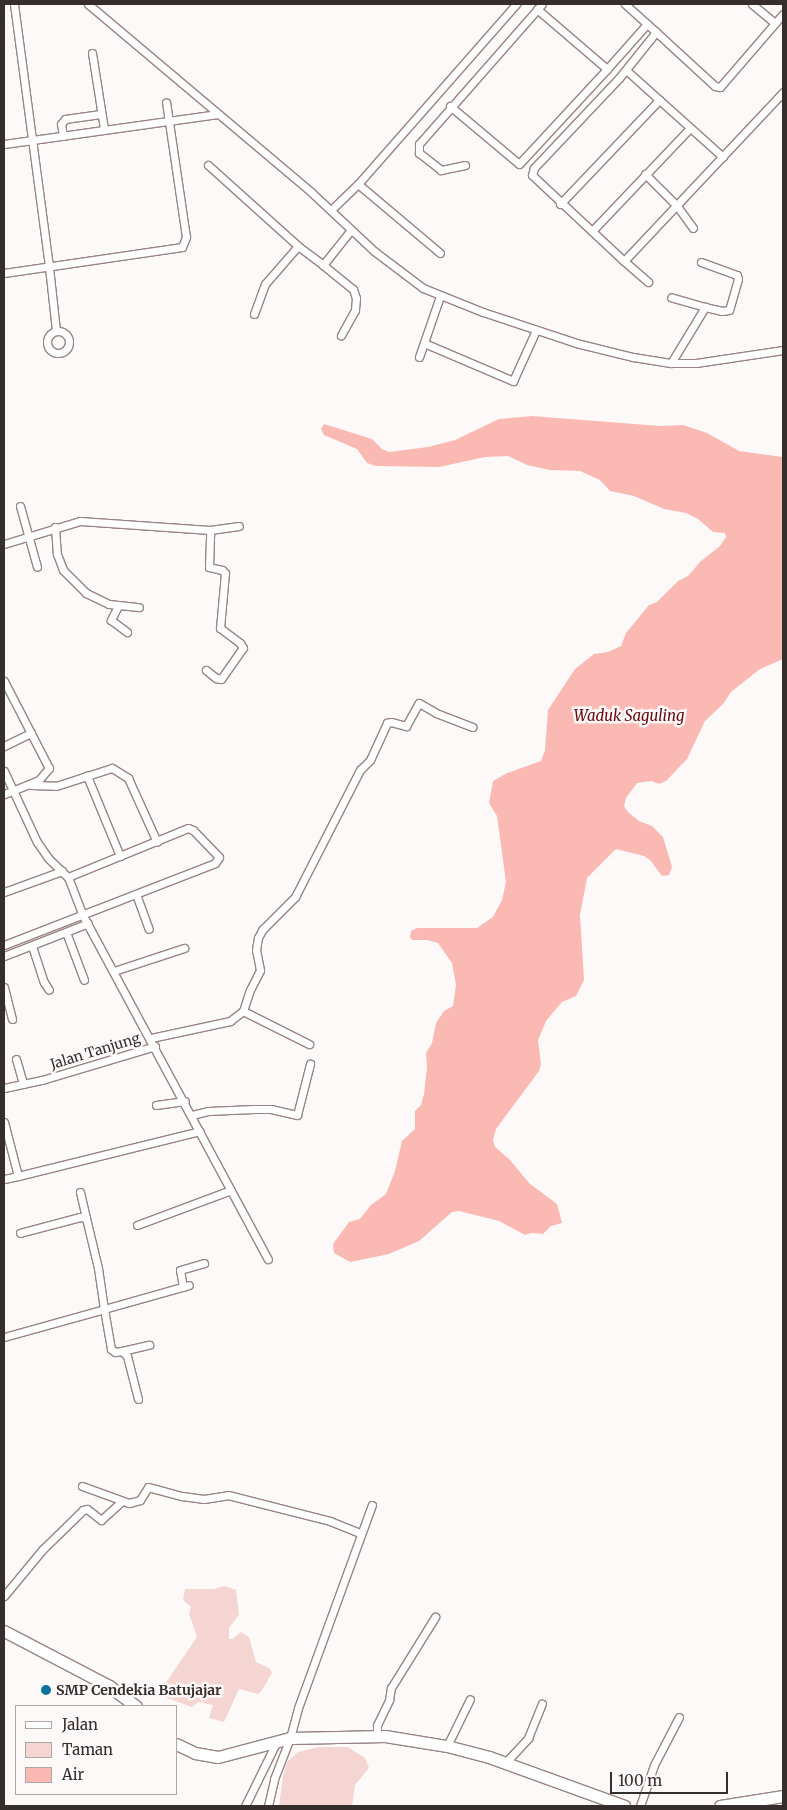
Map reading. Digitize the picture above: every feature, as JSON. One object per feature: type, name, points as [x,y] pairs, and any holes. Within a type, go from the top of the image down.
[{"type":"highway","points":[[4,1631],[109,1686],[135,1705]]},
{"type":"highway","points":[[178,1745],[195,1753],[218,1757],[290,1738],[377,1736],[447,1746],[506,1762],[624,1806]]},
{"type":"highway","points":[[720,1806],[783,1796]]},
{"type":"street","points":[[14,4],[50,267],[56,330]]},
{"type":"street","points":[[88,4],[331,210],[350,231],[423,288],[440,296],[536,330],[576,343],[633,357],[671,363],[696,363],[783,350]]},
{"type":"street","points":[[331,210],[358,184],[516,4]]},
{"type":"street","points":[[625,4],[715,86],[720,87],[783,14]]},
{"type":"street","points":[[752,4],[775,23]]},
{"type":"street","points":[[465,165],[441,170],[418,150],[420,141],[539,6],[607,69]]},
{"type":"street","points":[[450,106],[519,164],[647,24]]},
{"type":"street","points":[[648,282],[532,178],[533,171],[626,70],[656,32]]},
{"type":"street","points":[[92,53],[104,129]]},
{"type":"street","points":[[626,70],[723,157]]},
{"type":"street","points":[[624,260],[783,92]]},
{"type":"street","points":[[560,204],[659,100]]},
{"type":"street","points":[[4,273],[182,247],[186,237],[166,102]]},
{"type":"street","points":[[63,136],[62,120],[101,114]]},
{"type":"street","points":[[4,144],[218,114]]},
{"type":"street","points":[[592,231],[690,128]]},
{"type":"street","points":[[208,165],[298,246],[353,290],[356,298],[355,310],[341,334]]},
{"type":"street","points":[[645,174],[677,206],[693,228]]},
{"type":"street","points":[[358,184],[440,253]]},
{"type":"street","points":[[323,265],[350,231]]},
{"type":"street","points":[[254,314],[265,284],[298,246]]},
{"type":"street","points":[[671,297],[722,311],[729,310],[738,277],[701,262]]},
{"type":"street","points":[[419,357],[440,296]]},
{"type":"street","points":[[671,363],[706,307]]},
{"type":"street","points":[[424,343],[513,381],[536,330]]},
{"type":"street","points":[[20,506],[37,567]]},
{"type":"street","points":[[4,544],[55,527],[80,522],[105,522],[210,530],[239,526]]},
{"type":"street","points":[[55,527],[57,554],[63,570],[86,594],[109,604],[138,607]]},
{"type":"street","points":[[206,670],[216,678],[221,679],[243,648],[240,643],[220,628],[225,573],[222,570],[209,567],[210,530]]},
{"type":"street","points":[[118,606],[111,620],[127,632]]},
{"type":"street","points":[[4,681],[49,768],[39,780],[4,794]]},
{"type":"street","points":[[151,1038],[230,1021],[243,1011],[250,990],[260,970],[256,950],[258,938],[262,930],[296,897],[360,770],[370,760],[386,723],[406,726],[419,703],[436,713],[472,727]]},
{"type":"street","points":[[4,746],[31,733]]},
{"type":"street","points":[[29,785],[56,786],[112,768],[128,778],[157,842]]},
{"type":"street","points":[[4,771],[37,842],[48,858],[68,877],[82,914],[185,1101],[268,1259]]},
{"type":"street","points":[[87,776],[120,856]]},
{"type":"street","points":[[4,945],[215,863],[218,860],[218,855],[190,828],[68,877]]},
{"type":"street","points":[[4,892],[62,871]]},
{"type":"street","points":[[136,894],[150,929]]},
{"type":"street","points":[[4,956],[88,923]]},
{"type":"street","points":[[66,932],[84,980]]},
{"type":"street","points":[[32,946],[44,982],[49,990]]},
{"type":"street","points":[[114,971],[184,948]]},
{"type":"street","points":[[4,987],[12,1019]]},
{"type":"street","points":[[243,1011],[309,1044]]},
{"type":"street","name":"Jalan Tanjung","points":[[4,1088],[42,1080],[155,1046]]},
{"type":"street","points":[[16,1058],[23,1084]]},
{"type":"street","points":[[192,1115],[208,1111],[254,1109],[271,1109],[297,1115],[310,1064]]},
{"type":"street","points":[[156,1105],[185,1101]]},
{"type":"street","points":[[4,1122],[18,1176]]},
{"type":"street","points":[[4,1179],[200,1131]]},
{"type":"street","points":[[137,1225],[231,1190]]},
{"type":"street","points":[[80,1192],[98,1268],[111,1349],[115,1352],[148,1345]]},
{"type":"street","points":[[20,1233],[80,1217],[86,1218]]},
{"type":"street","points":[[4,1337],[186,1286],[180,1270],[204,1263]]},
{"type":"street","points":[[122,1351],[127,1356],[138,1399]]},
{"type":"street","points":[[82,1486],[121,1502],[129,1503],[140,1500],[148,1487],[182,1496],[204,1499],[228,1495],[330,1521],[360,1533]]},
{"type":"street","points":[[4,1596],[42,1550],[83,1510],[87,1509],[101,1520],[121,1502]]},
{"type":"street","points":[[268,1806],[274,1779],[290,1738],[298,1708],[360,1533],[372,1505]]},
{"type":"street","points":[[377,1736],[377,1725],[391,1688],[435,1617]]},
{"type":"street","points":[[447,1746],[470,1699]]},
{"type":"street","points":[[506,1762],[528,1738],[543,1708],[542,1704]]},
{"type":"street","points":[[640,1806],[657,1758],[679,1717]]},
{"type":"street","points":[[245,1806],[277,1741]]},
{"type":"green space","points":[[224,1586],[236,1590],[239,1615],[229,1628],[229,1639],[232,1639],[241,1632],[249,1637],[256,1662],[269,1668],[272,1673],[258,1694],[239,1689],[224,1722],[209,1718],[213,1705],[198,1702],[192,1707],[167,1698],[165,1684],[197,1637],[189,1614],[191,1607],[183,1600],[185,1589],[214,1589]]},
{"type":"green space","points":[[319,1747],[348,1747],[365,1758],[369,1768],[355,1785],[352,1806],[279,1806],[287,1762],[298,1752]]},
{"type":"water","name":"Waduk Saguling","points":[[532,416],[660,426],[683,425],[707,433],[739,451],[783,457],[783,659],[760,669],[731,692],[723,704],[705,721],[687,759],[666,781],[659,784],[652,781],[637,783],[626,798],[624,806],[628,812],[639,821],[652,826],[663,837],[672,867],[669,875],[662,876],[650,860],[644,856],[616,849],[587,878],[580,915],[584,980],[576,996],[562,1002],[546,1021],[538,1040],[541,1064],[539,1071],[496,1129],[493,1140],[495,1147],[510,1160],[529,1183],[557,1204],[562,1223],[551,1226],[543,1234],[532,1233],[525,1235],[499,1221],[459,1211],[452,1212],[419,1241],[389,1254],[350,1262],[334,1253],[333,1244],[349,1222],[360,1219],[371,1205],[386,1194],[395,1171],[402,1141],[415,1129],[415,1111],[421,1105],[424,1094],[427,1067],[426,1053],[432,1043],[436,1023],[444,1011],[453,1006],[456,985],[452,963],[438,943],[427,940],[413,940],[410,938],[411,931],[417,928],[477,928],[493,917],[502,900],[506,882],[497,816],[489,803],[493,781],[507,773],[541,761],[545,750],[548,710],[575,669],[594,654],[608,652],[621,646],[626,633],[649,605],[657,602],[678,581],[688,576],[700,562],[720,546],[726,537],[725,533],[713,532],[698,519],[686,513],[664,509],[634,496],[610,491],[600,480],[580,471],[550,470],[527,465],[508,456],[485,457],[439,467],[376,466],[367,463],[357,449],[324,435],[321,429],[324,424],[372,439],[382,449],[389,452],[428,447],[455,440],[499,419]]},
{"type":"place","name":"SMP Cendekia Batujajar","points":[[46,1690]]}]
